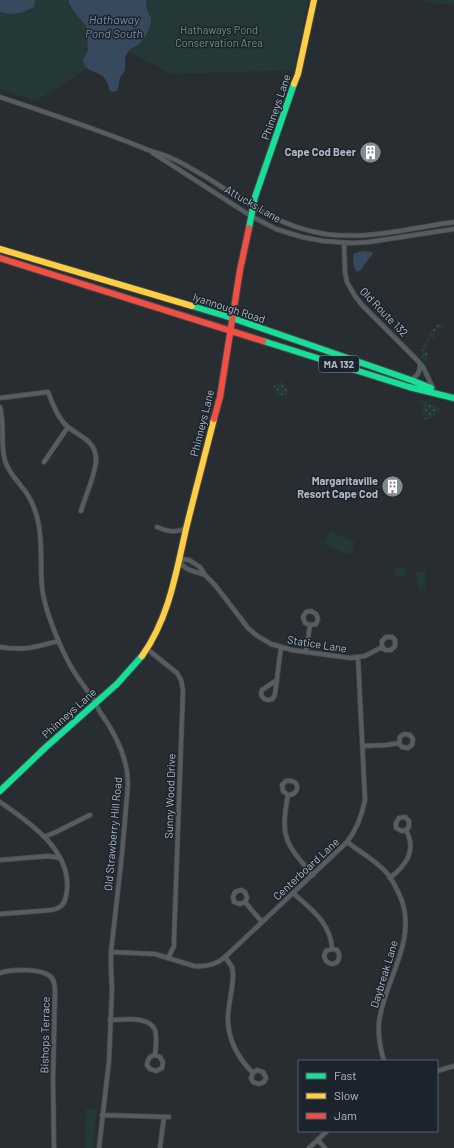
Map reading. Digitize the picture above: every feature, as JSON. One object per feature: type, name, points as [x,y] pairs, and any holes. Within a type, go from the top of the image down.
[{"type":"main road","name":"Phinneys Lane","points":[[0,791],[36,756],[129,672],[147,649],[164,617],[171,595],[220,397],[240,270],[252,207],[298,74],[314,0]]},
{"type":"main road","name":"Iyannough Road","points":[[0,249],[232,318],[411,380],[452,398]]},
{"type":"main road","name":"Iyannough Road","points":[[0,258],[409,387],[452,398]]},
{"type":"street","name":"Attucks Lane","points":[[0,97],[104,132],[170,157],[252,207],[294,227],[319,233],[355,236],[454,222]]},
{"type":"street","name":"Attucks Lane","points":[[149,150],[251,216],[276,229],[292,235],[344,243],[369,242],[454,229]]},
{"type":"street","name":"Old Route 132","points":[[344,243],[345,272],[347,282],[352,291],[362,305],[407,349],[420,364],[434,390]]},
{"type":"street","points":[[411,380],[418,373],[420,364]]},
{"type":"street","points":[[0,398],[48,392],[60,419],[68,427],[88,441],[94,449],[96,460],[95,468],[81,511]]},
{"type":"street","name":"Old Strawberry Hill Road","points":[[0,407],[2,417],[2,446],[5,462],[29,497],[37,514],[41,538],[41,580],[43,594],[58,641],[71,668],[96,702],[120,748],[128,774],[122,854],[111,952],[112,989],[107,1079],[99,1148]]},
{"type":"street","points":[[44,462],[68,427]]},
{"type":"street","points":[[0,463],[5,462]]},
{"type":"street","points":[[157,527],[178,532],[187,528]]},
{"type":"street","name":"Statice Lane","points":[[205,575],[185,568],[179,561],[183,559],[191,561],[200,567],[248,628],[264,640],[281,647],[350,658],[365,656],[382,647]]},
{"type":"street","points":[[306,652],[310,625]]},
{"type":"street","points":[[0,647],[21,649],[58,641]]},
{"type":"street","points":[[277,680],[262,690],[261,694],[264,699],[269,700],[274,698],[275,695],[277,680],[281,647]]},
{"type":"street","name":"Sunny Wood Drive","points":[[147,649],[177,673],[181,680],[183,690],[174,946],[168,958]]},
{"type":"street","name":"Centerboard Lane","points":[[111,952],[147,953],[194,966],[216,963],[225,957],[347,842],[356,830],[365,800],[358,657]]},
{"type":"street","points":[[362,746],[386,746],[399,743]]},
{"type":"street","points":[[288,795],[284,820],[286,839],[292,850],[313,874]]},
{"type":"street","points":[[0,802],[34,827],[44,837],[66,868],[67,886],[66,895],[62,906],[55,909],[0,914]]},
{"type":"street","points":[[44,837],[90,815]]},
{"type":"street","points":[[390,878],[401,868],[409,856],[410,842],[406,830]]},
{"type":"street","name":"Daybreak Lane","points":[[347,842],[376,863],[386,873],[396,888],[403,905],[405,926],[403,946],[385,1000],[380,1021],[379,1041],[384,1060]]},
{"type":"street","points":[[0,860],[49,856],[60,858]]},
{"type":"street","points":[[293,893],[322,921],[330,936],[332,949]]},
{"type":"street","points":[[245,902],[262,922]]},
{"type":"street","points":[[225,957],[231,964],[233,971],[228,1014],[230,1035],[233,1045],[242,1062],[253,1073]]},
{"type":"street","name":"Bishops Terrace","points":[[0,973],[12,971],[38,971],[47,974],[53,981],[55,992],[53,1080],[54,1148]]},
{"type":"street","points":[[110,1020],[143,1020],[150,1024],[155,1032],[155,1055]]},
{"type":"street","points":[[438,1071],[454,1066]]},
{"type":"street","points":[[102,1115],[169,1117]]},
{"type":"street","points":[[160,1148],[164,1117]]},
{"type":"street","points":[[309,1148],[327,1132]]},
{"type":"street","points":[[318,1140],[325,1148]]},
{"type":"green space","points":[[29,0],[69,0],[85,23],[89,34],[91,66],[36,101],[0,89],[0,3]]},
{"type":"green space","name":"Hathaways Pond Conservation Area","points":[[146,0],[308,0],[294,70],[175,74],[168,72],[128,51],[140,44],[147,33],[151,22],[150,16],[146,9]]},
{"type":"green space","points":[[413,0],[454,0],[454,5]]},
{"type":"green space","points":[[439,323],[444,325],[442,329],[438,328],[433,335],[436,338],[432,337],[425,348],[429,354],[425,361],[422,359],[421,352],[430,333]]},
{"type":"green space","points":[[282,382],[288,391],[287,395],[281,397],[278,396],[273,387]]},
{"type":"green space","points":[[417,399],[440,408],[432,418],[419,419],[428,417],[423,415],[422,411],[424,405]]},
{"type":"green space","points":[[330,531],[355,542],[350,555],[324,544]]},
{"type":"green space","points":[[404,568],[404,576],[395,577],[394,569]]},
{"type":"green space","points":[[425,571],[426,589],[418,589],[416,572]]},
{"type":"green space","points":[[86,1109],[97,1109],[93,1148],[85,1148]]},
{"type":"water","points":[[0,0],[35,0],[34,7],[13,14],[0,12]]},
{"type":"water","name":"Hathaway Pond South","points":[[69,0],[146,0],[151,23],[142,41],[129,50],[126,55],[125,68],[120,77],[118,90],[114,92],[110,91],[106,80],[101,75],[85,67],[83,60],[88,50],[86,26],[73,10]]},
{"type":"water","points":[[364,251],[373,253],[360,271],[357,272],[354,268],[353,255]]},
{"type":"traffic: fast","points":[[249,228],[255,197],[294,84]]},
{"type":"traffic: fast","points":[[192,306],[232,318],[431,388]]},
{"type":"traffic: fast","points":[[263,341],[409,387],[454,398]]},
{"type":"traffic: fast","points":[[0,791],[46,747],[117,684],[142,656]]},
{"type":"traffic: slow","points":[[294,84],[298,74],[314,0]]},
{"type":"traffic: slow","points":[[0,249],[192,306]]},
{"type":"traffic: slow","points":[[142,656],[159,626],[170,595],[214,419]]},
{"type":"traffic: jam","points":[[214,419],[220,397],[240,270],[249,228]]},
{"type":"traffic: jam","points":[[0,258],[263,341]]},
{"type":"place","name":"Cape Cod Beer","points":[[371,152]]},
{"type":"place","name":"Margaritaville Resort Cape Cod","points":[[393,487]]}]
